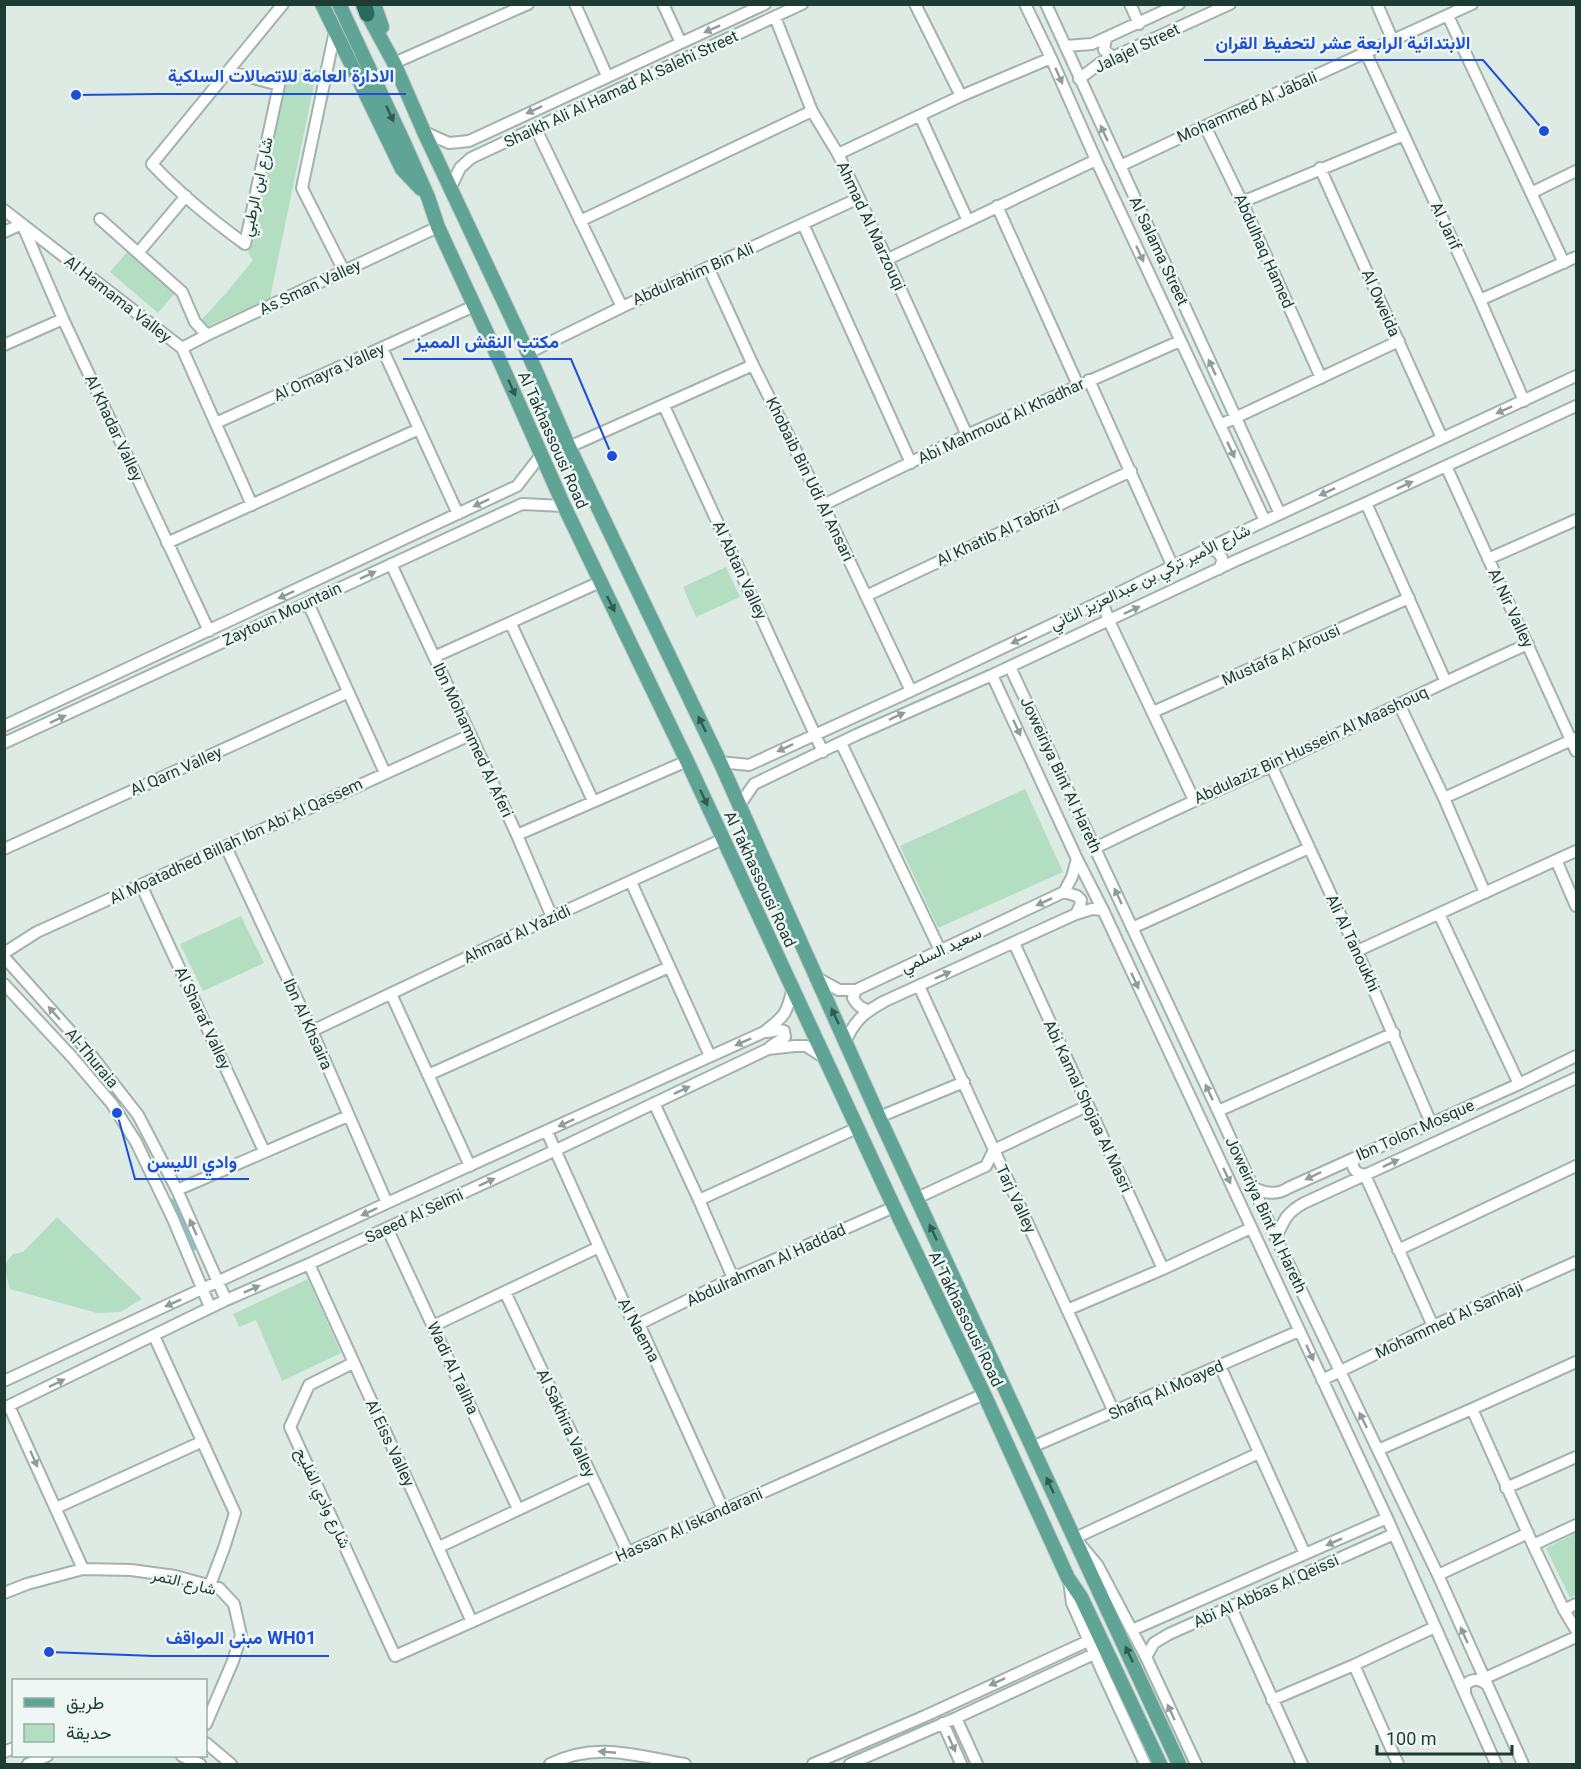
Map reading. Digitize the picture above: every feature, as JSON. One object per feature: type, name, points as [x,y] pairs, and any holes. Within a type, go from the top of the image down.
[{"type":"main road","points":[[322,4],[402,169],[428,197]]},
{"type":"main road","name":"Al Takhassousi Road","points":[[339,4],[428,197],[438,227],[564,506],[687,761],[1068,1578],[1081,1597],[1160,1764]]},
{"type":"main road","name":"Al Takhassousi Road","points":[[367,7],[528,353],[569,447],[720,762],[879,1117],[1179,1764]]},
{"type":"street","name":"شارع ابن الرطبي","points":[[228,71],[279,85],[245,244],[214,222],[152,164],[228,71],[283,4]]},
{"type":"street","points":[[393,63],[528,4]]},
{"type":"street","points":[[575,4],[607,76]]},
{"type":"street","points":[[663,4],[681,43]]},
{"type":"street","name":"Shaikh Ali Al Hamad Al Salehi Street","points":[[424,132],[449,143],[469,141],[765,4]]},
{"type":"street","name":"Shaikh Ali Al Hamad Al Salehi Street","points":[[451,187],[460,168],[471,158],[802,4]]},
{"type":"street","points":[[915,4],[962,96]]},
{"type":"street","points":[[1025,4],[1265,521]]},
{"type":"street","name":"Al Salama Street","points":[[1046,4],[1280,514]]},
{"type":"street","points":[[1130,4],[1139,24]]},
{"type":"street","name":"Jalajel Street","points":[[1065,46],[1092,44],[1179,4]]},
{"type":"street","name":"Jalajel Street","points":[[1079,79],[1100,63],[1230,4]]},
{"type":"street","points":[[1377,4],[1393,41]]},
{"type":"street","name":"Mohammed Al Jabali","points":[[1120,166],[1472,4]]},
{"type":"street","points":[[1448,16],[1564,263]]},
{"type":"street","name":"Ahmad Al Marzouqi","points":[[775,17],[812,111],[860,198],[967,435]]},
{"type":"street","points":[[334,31],[302,188],[344,271]]},
{"type":"street","points":[[1106,38],[1104,50],[1113,57]]},
{"type":"street","name":"Al Jarif","points":[[1366,54],[1480,300],[1524,401]]},
{"type":"street","points":[[837,154],[1051,58]]},
{"type":"street","points":[[326,68],[335,60],[343,59],[353,70]]},
{"type":"street","points":[[580,221],[812,111]]},
{"type":"street","points":[[920,116],[968,221]]},
{"type":"street","name":"Abdulhaq Hamed","points":[[1205,126],[1242,202],[1321,378]]},
{"type":"street","points":[[536,129],[622,307]]},
{"type":"street","points":[[1242,202],[1404,135]]},
{"type":"street","points":[[888,259],[1096,160]]},
{"type":"street","name":"Al Oweida","points":[[1320,168],[1442,438]]},
{"type":"street","points":[[1531,193],[1576,171]]},
{"type":"street","points":[[138,253],[186,196]]},
{"type":"street","name":"Abdulrahim Bin Ali","points":[[528,353],[622,307],[860,198]]},
{"type":"street","points":[[997,206],[1078,385]]},
{"type":"street","name":"Al Hamama Valley","points":[[4,210],[182,348],[252,505]]},
{"type":"street","points":[[100,219],[182,292],[195,322],[207,335]]},
{"type":"street","points":[[4,232],[22,224]]},
{"type":"street","name":"Al Khadar Valley","points":[[22,224],[63,319],[209,631]]},
{"type":"street","points":[[803,224],[911,463]]},
{"type":"street","name":"As Sman Valley","points":[[182,348],[438,227]]},
{"type":"street","points":[[1480,300],[1576,257]]},
{"type":"street","name":"Khobaib Bin Udi Al Ansari","points":[[708,267],[910,691]]},
{"type":"street","name":"Al Omayra Valley","points":[[216,423],[474,306]]},
{"type":"street","points":[[4,345],[63,319]]},
{"type":"street","name":"Abi Mahmoud Al Khadhar","points":[[823,505],[967,435],[1180,340]]},
{"type":"street","points":[[1220,425],[1399,341]]},
{"type":"street","points":[[382,348],[458,514]]},
{"type":"street","points":[[569,447],[753,365]]},
{"type":"street","name":"شارع الأمير تركي بن عبدالعزيز الثاني","points":[[749,765],[1102,602],[1265,521],[1576,376]]},
{"type":"street","points":[[1089,380],[1173,567]]},
{"type":"street","name":"Al Abtan Valley","points":[[664,406],[823,752]]},
{"type":"street","name":"شارع الأمير تركي بن عبدالعزيز الثاني","points":[[754,784],[856,735],[1010,667],[1576,406]]},
{"type":"street","points":[[168,543],[419,429]]},
{"type":"street","name":"Zaytoun Mountain","points":[[4,743],[390,564],[523,494],[541,455]]},
{"type":"street","name":"Al Nir Valley","points":[[1446,466],[1575,743]]},
{"type":"street","name":"Al Khatib Al Tabrizi","points":[[866,596],[1131,471]]},
{"type":"street","name":"Zaytoun Mountain","points":[[4,726],[458,514],[523,494],[564,506]]},
{"type":"street","points":[[1258,506],[1269,508],[1272,497]]},
{"type":"street","points":[[1366,503],[1445,680]]},
{"type":"street","points":[[1488,559],[1576,520]]},
{"type":"street","points":[[1207,549],[1217,551],[1220,555],[1222,562],[1219,569]]},
{"type":"street","name":"Ibn Mohammed Al Aferi","points":[[390,564],[517,835],[552,917]]},
{"type":"street","points":[[434,657],[600,582]]},
{"type":"street","name":"Mustafa Al Arousi","points":[[1153,712],[1408,598]]},
{"type":"street","points":[[1102,602],[1194,800]]},
{"type":"street","points":[[308,603],[385,773]]},
{"type":"street","points":[[511,624],[593,801]]},
{"type":"street","name":"Abdulaziz Bin Hussein Al Maashouq","points":[[1095,848],[1445,680],[1528,644]]},
{"type":"street","name":"Joweiriya Bint Al Hareth","points":[[1010,667],[1276,1238],[1437,1575],[1522,1764]]},
{"type":"street","name":"Joweiriya Bint Al Hareth","points":[[992,675],[1387,1518],[1496,1764]]},
{"type":"street","points":[[1001,693],[1005,682],[1017,683]]},
{"type":"street","name":"Al Qarn Valley","points":[[4,849],[347,693]]},
{"type":"street","points":[[1399,704],[1444,798],[1485,893]]},
{"type":"street","points":[[870,710],[864,716],[864,722],[878,725]]},
{"type":"street","points":[[847,720],[860,723],[856,735]]},
{"type":"street","name":"Al Moatadhed Billah Ibn Abi Al Qassem","points":[[4,955],[37,932],[470,735]]},
{"type":"street","points":[[841,743],[940,950]]},
{"type":"street","points":[[1444,798],[1575,743]]},
{"type":"street","points":[[517,835],[687,761]]},
{"type":"street","points":[[720,762],[749,765],[747,772],[754,784],[739,806]]},
{"type":"street","name":"Ali Al Tanoukhi","points":[[1271,765],[1394,1033],[1431,1123]]},
{"type":"street","name":"Ahmad Al Yazidi","points":[[312,1031],[723,839]]},
{"type":"street","name":"Ibn Al Khsaira","points":[[226,847],[312,1031],[387,1203]]},
{"type":"street","points":[[1132,928],[1309,848]]},
{"type":"street","points":[[1357,951],[1576,851]]},
{"type":"street","points":[[1076,914],[1081,900],[1065,892],[1077,859]]},
{"type":"street","points":[[1556,860],[1576,906]]},
{"type":"street","points":[[631,882],[710,1056]]},
{"type":"street","name":"Al Sharaf Valley","points":[[141,885],[264,1151]]},
{"type":"street","name":"سعيد السلمي","points":[[856,990],[1065,892]]},
{"type":"street","name":"سعيد السلمي","points":[[846,1040],[853,1024],[868,1010],[1076,914],[1092,909],[1102,910]]},
{"type":"street","points":[[1439,914],[1519,1084]]},
{"type":"street","name":"Abi Kamal Shojaa Al Masri","points":[[1014,943],[1163,1269]]},
{"type":"street","name":"Al-Thuraia","points":[[4,955],[88,1051],[138,1115],[177,1190],[226,1300]]},
{"type":"street","points":[[428,1075],[669,967]]},
{"type":"street","points":[[817,978],[839,990],[856,990],[853,998],[856,1004],[868,1010]]},
{"type":"street","name":"Al-Thuraia","points":[[4,984],[112,1104],[136,1142],[173,1219],[210,1307]]},
{"type":"street","name":"Tarj Valley","points":[[919,986],[1114,1412]]},
{"type":"street","name":"Saeed Al Selmi","points":[[4,1381],[387,1203],[764,1032],[789,1008],[793,987]]},
{"type":"street","points":[[1144,1000],[1157,1003],[1161,1001],[1163,993]]},
{"type":"street","points":[[391,994],[470,1166]]},
{"type":"street","points":[[1154,1020],[1155,1012],[1159,1008],[1164,1007],[1172,1012]]},
{"type":"street","points":[[764,1032],[784,1031],[785,1037],[768,1049]]},
{"type":"street","points":[[1218,1111],[1394,1033]]},
{"type":"street","name":"Saeed Al Selmi","points":[[7,1407],[210,1307],[556,1150],[768,1049],[806,1046],[825,1058]]},
{"type":"street","points":[[723,1051],[730,1067]]},
{"type":"street","name":"Ibn Tolon Mosque","points":[[1253,1188],[1260,1192],[1281,1193],[1576,1056]]},
{"type":"street","name":"Ibn Tolon Mosque","points":[[1276,1238],[1291,1210],[1576,1078]]},
{"type":"street","points":[[879,1117],[964,1082]]},
{"type":"street","points":[[654,1104],[733,1278]]},
{"type":"street","points":[[917,1198],[986,1166],[993,1150],[1087,1106]]},
{"type":"street","points":[[177,1190],[348,1116]]},
{"type":"street","points":[[699,1200],[857,1128]]},
{"type":"street","name":"Al Naema","points":[[547,1132],[630,1316],[639,1324],[723,1509]]},
{"type":"street","points":[[1354,1158],[1353,1169],[1358,1174],[1365,1175],[1433,1326]]},
{"type":"street","points":[[1338,1165],[1347,1172],[1346,1183]]},
{"type":"street","points":[[1398,1250],[1576,1169]]},
{"type":"street","name":"Abdulrahman Al Haddad","points":[[639,1324],[733,1278],[894,1207]]},
{"type":"street","name":"Wadi Al Taliha","points":[[387,1228],[518,1509]]},
{"type":"street","points":[[1067,1310],[1251,1228]]},
{"type":"street","points":[[433,1326],[599,1246]]},
{"type":"street","name":"Mohammed Al Sanhaji","points":[[1322,1380],[1433,1326],[1576,1262]]},
{"type":"street","name":"Al Eiss Valley","points":[[309,1264],[472,1622]]},
{"type":"street","name":"Al Sakhira Valley","points":[[505,1292],[628,1553]]},
{"type":"street","name":"Shafiq Al Moayed","points":[[1032,1447],[1299,1331]]},
{"type":"street","points":[[154,1336],[235,1513],[210,1585]]},
{"type":"street","points":[[1378,1450],[1576,1362]]},
{"type":"street","name":"شارع وادي الفليح","points":[[353,1363],[309,1385],[290,1427],[395,1656]]},
{"type":"street","points":[[1220,1366],[1305,1554]]},
{"type":"street","name":"Hassan Al Iskandarani","points":[[395,1656],[984,1394]]},
{"type":"street","points":[[7,1407],[83,1569]]},
{"type":"street","points":[[1472,1409],[1506,1488],[1564,1610],[1576,1630]]},
{"type":"street","points":[[56,1508],[201,1442]]},
{"type":"street","points":[[1196,1764],[1146,1658],[1098,1566],[1075,1538],[1259,1453]]},
{"type":"street","points":[[1506,1488],[1576,1457]]},
{"type":"street","points":[[439,1547],[590,1476]]},
{"type":"street","name":"Abi Al Abbas Al Qeissi","points":[[1132,1630],[1387,1518]]},
{"type":"street","points":[[1533,1545],[1576,1525]]},
{"type":"street","points":[[1363,1529],[1374,1529],[1376,1533],[1374,1541],[1370,1544]]},
{"type":"street","points":[[1437,1575],[1528,1533]]},
{"type":"street","name":"Abi Al Abbas Al Qeissi","points":[[1146,1658],[1154,1643],[1169,1634],[1394,1534]]},
{"type":"street","name":"شارع التمر","points":[[4,1593],[27,1584],[83,1569],[175,1576],[219,1588],[234,1605],[241,1635],[233,1661],[207,1722]]},
{"type":"street","points":[[1068,1578],[1072,1603],[1145,1764]]},
{"type":"street","points":[[1564,1610],[1576,1604]]},
{"type":"street","points":[[1230,1605],[1302,1764]]},
{"type":"street","points":[[1159,1618],[1154,1624],[1156,1633],[1160,1636],[1169,1634]]},
{"type":"street","points":[[1272,1700],[1435,1627]]},
{"type":"street","points":[[1465,1695],[1465,1685],[1471,1681],[1484,1682],[1576,1638]]},
{"type":"street","points":[[813,1764],[1088,1641]]},
{"type":"street","points":[[850,1764],[1094,1654]]},
{"type":"street","points":[[1455,1672],[1466,1678],[1473,1673],[1477,1664]]},
{"type":"street","points":[[1354,1665],[1398,1764]]},
{"type":"street","points":[[1027,1668],[1034,1682]]},
{"type":"street","points":[[956,1718],[977,1764]]},
{"type":"street","points":[[943,1723],[961,1764]]},
{"type":"street","points":[[905,1724],[910,1738]]},
{"type":"street","points":[[207,1744],[231,1764]]},
{"type":"street","points":[[550,1764],[587,1752],[605,1751],[685,1764]]},
{"type":"street","points":[[28,1764],[43,1757]]},
{"type":"street","points":[[186,1757],[200,1764]]},
{"type":"green space","points":[[317,70],[270,298],[208,326],[202,319],[253,260],[248,253],[285,83],[294,74]]},
{"type":"green space","points":[[127,252],[175,293],[158,313],[110,272]]},
{"type":"green space","points":[[726,567],[740,597],[696,617],[683,587]]},
{"type":"green space","points":[[1025,789],[1063,872],[938,928],[900,846]]},
{"type":"green space","points":[[241,916],[264,963],[203,991],[180,944]]},
{"type":"green space","points":[[57,1217],[142,1299],[120,1312],[97,1313],[10,1289],[5,1271],[7,1261],[13,1254],[23,1252]]},
{"type":"green space","points":[[308,1279],[341,1353],[282,1381],[256,1320],[239,1327],[233,1314]]},
{"type":"green space","points":[[1576,1533],[1576,1595],[1570,1598],[1546,1548]]},
{"type":"waterway","points":[[172,1207],[190,1244]]},
{"type":"place","name":"الادارة العامة للاتصالات السلكية","points":[[76,95]]},
{"type":"place","name":"الابتدائية الرابعة عشر لتحفيظ القران","points":[[1544,131]]},
{"type":"place","name":"مكتب النقش المميز","points":[[612,456]]},
{"type":"place","name":"وادي الليسن","points":[[117,1113]]},
{"type":"place","name":"مبنى المواقف WH01","points":[[49,1652]]}]
